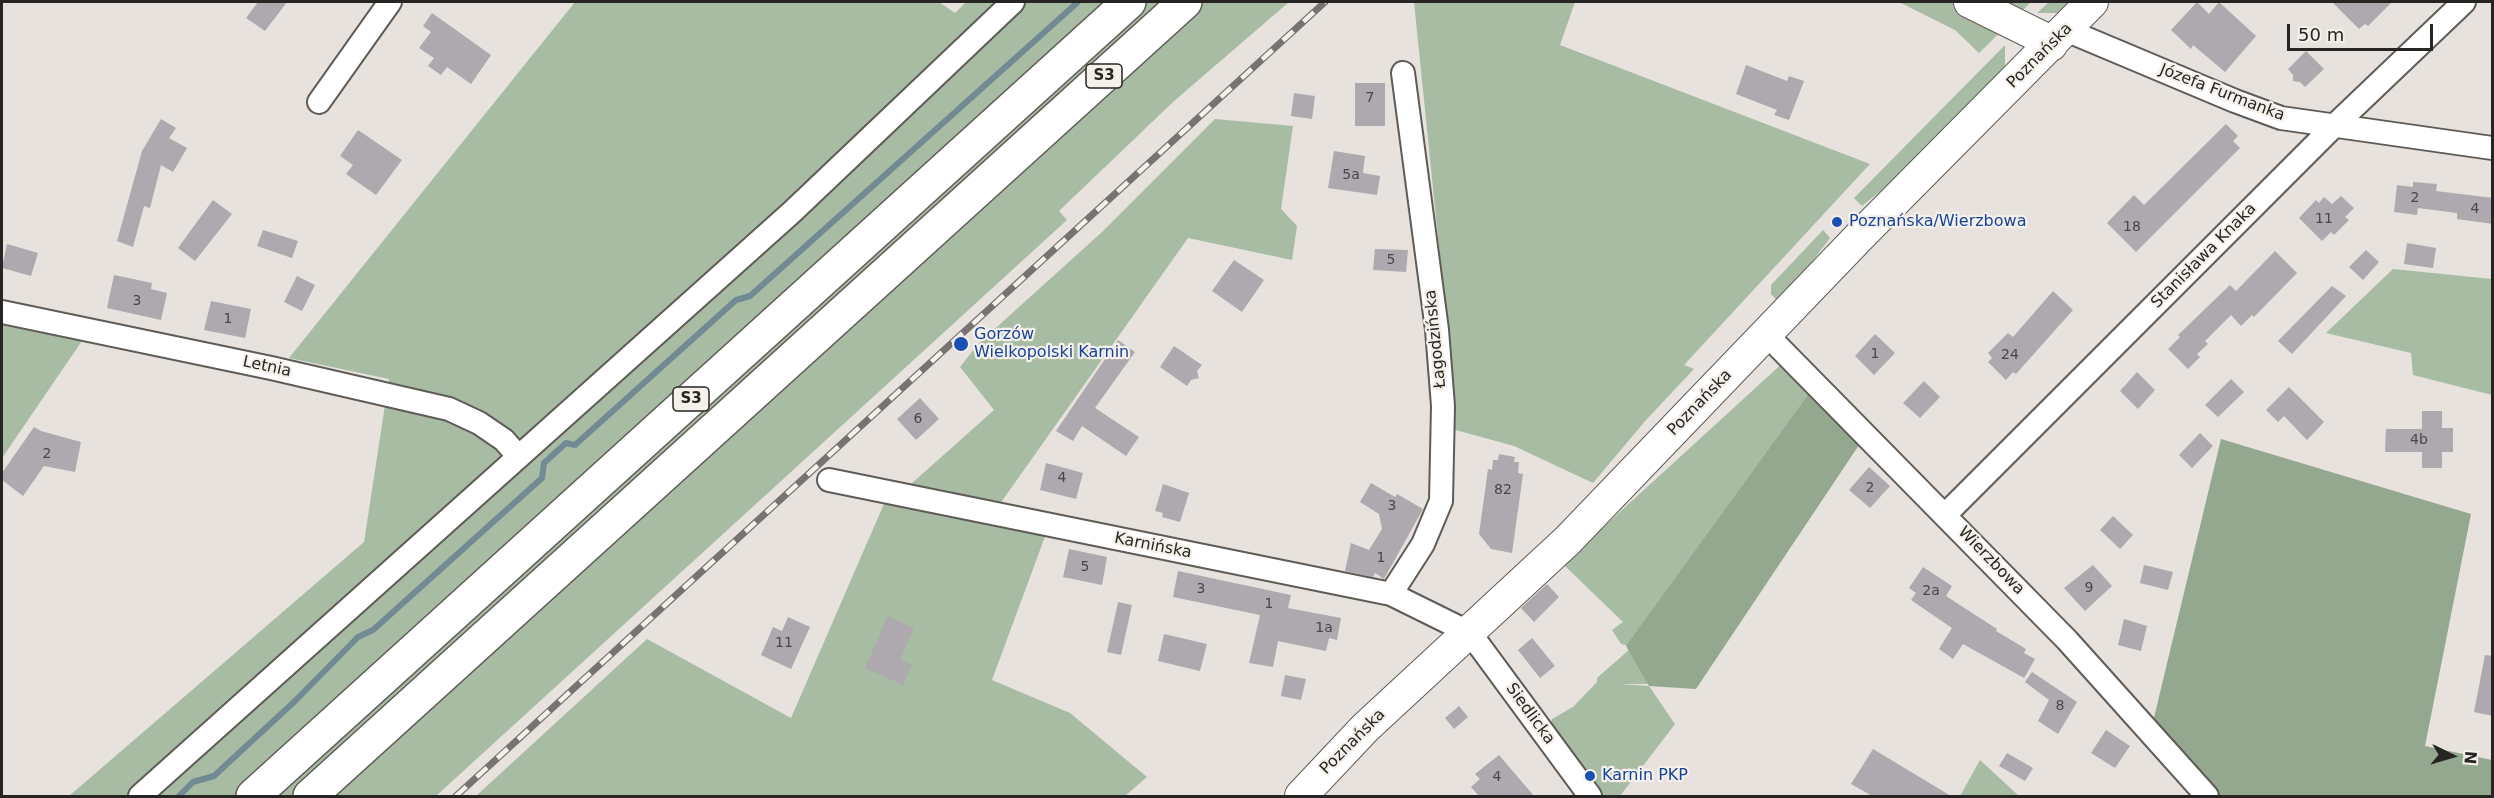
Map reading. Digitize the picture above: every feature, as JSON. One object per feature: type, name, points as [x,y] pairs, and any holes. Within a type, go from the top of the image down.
[{"type":"highway","name":"S3","points":[[253,796],[1129,2]]},
{"type":"highway","name":"S3","points":[[310,796],[1185,2]]},
{"type":"main road","points":[[1970,2],[2043,38],[2058,38]]},
{"type":"main road","name":"Poznańska","points":[[1301,796],[1365,728],[1568,541],[1766,334],[2092,2]]},
{"type":"street","points":[[320,102],[390,2]]},
{"type":"street","points":[[140,796],[792,212],[1013,2]]},
{"type":"street","name":"Stanisława Knaka","points":[[1946,514],[2334,126],[2464,2]]},
{"type":"street","name":"Józefa Furmanka","points":[[2058,38],[2281,118],[2493,148]]},
{"type":"street","name":"Łagodzińska","points":[[1391,594],[1423,544],[1441,501],[1443,406],[1437,330],[1403,73]]},
{"type":"street","name":"Letnia","points":[[2,312],[271,368],[449,409],[504,440],[518,456]]},
{"type":"street","name":"Wierzbowa","points":[[1766,334],[1946,514],[2067,640],[2207,796]]},
{"type":"street","name":"Karnińska","points":[[829,480],[1391,594],[1470,633]]},
{"type":"street","name":"Siedlicka","points":[[1470,633],[1590,796]]},
{"type":"green space","points":[[575,2],[939,2],[955,13],[966,2],[1289,2],[1173,102],[1059,211],[1067,220],[436,796],[69,796],[364,542],[389,379],[289,358]]},
{"type":"green space","points":[[1414,2],[1575,2],[1560,45],[1870,164],[1684,365],[1694,369],[1646,420],[1593,483],[1514,446],[1452,429],[1440,257]]},
{"type":"green space","points":[[1899,2],[2031,2],[1979,53],[1955,30]]},
{"type":"green space","points":[[2049,2],[2077,2],[2061,13],[2037,13]]},
{"type":"green space","points":[[2005,45],[2005,68],[1921,158],[1862,206],[1854,198]]},
{"type":"green space","points":[[1215,119],[1293,126],[1281,209],[1297,226],[1292,260],[1188,238],[997,508],[1050,523],[992,680],[1070,713],[1147,777],[1125,796],[476,796],[647,639],[791,718],[890,490],[911,484],[994,410],[960,367],[978,344],[1102,232]]},
{"type":"green space","points":[[1823,230],[1830,238],[1780,304],[1771,294],[1771,285]]},
{"type":"green space","points":[[2393,269],[2492,279],[2492,395],[2413,375],[2411,353],[2326,333]]},
{"type":"green space","points":[[2,316],[86,335],[2,458]]},
{"type":"green space","points":[[1786,360],[1816,388],[1630,646],[1621,644],[1612,630],[1623,622],[1563,564]]},
{"type":"green space","points":[[1816,384],[1867,429],[1859,445],[1696,689],[1649,686],[1626,646]]},
{"type":"green space","points":[[2221,439],[2471,514],[2425,746],[2492,760],[2492,796],[2209,796],[2151,730]]},
{"type":"green space","points":[[1630,649],[1650,684],[1620,684],[1649,686],[1675,724],[1620,796],[1601,796],[1550,726],[1552,719],[1573,707],[1597,682],[1597,678]]},
{"type":"green space","points":[[1980,760],[2019,796],[1960,796]]},
{"type":"building","points":[[258,2],[287,2],[265,31],[246,18]]},
{"type":"building","points":[[2197,2],[2209,14],[2219,2],[2256,36],[2225,72],[2193,45],[2191,49],[2171,30]]},
{"type":"building","points":[[2332,2],[2392,2],[2368,26],[2365,24],[2359,29]]},
{"type":"building","points":[[432,13],[491,55],[471,84],[447,67],[441,75],[428,66],[434,58],[419,48],[431,32],[423,26]]},
{"type":"building","points":[[2306,51],[2324,69],[2305,87],[2300,82],[2293,81],[2293,75],[2288,69]]},
{"type":"building","points":[[1746,65],[1787,81],[1789,76],[1804,81],[1789,120],[1774,115],[1777,110],[1736,94]]},
{"type":"building","points":[[1355,83],[1385,83],[1385,126],[1355,126]]},
{"type":"building","points":[[1294,93],[1315,96],[1312,119],[1291,116]]},
{"type":"building","points":[[161,119],[176,128],[169,138],[187,148],[173,172],[161,165],[150,208],[144,206],[133,247],[117,241],[142,151]]},
{"type":"building","points":[[2226,124],[2238,136],[2233,141],[2240,148],[2136,252],[2107,223],[2134,195],[2144,205]]},
{"type":"building","points":[[358,130],[402,160],[376,195],[346,174],[353,165],[340,156]]},
{"type":"building","points":[[1334,151],[1365,156],[1363,173],[1380,176],[1377,195],[1328,188]]},
{"type":"building","points":[[2413,182],[2437,184],[2436,191],[2493,198],[2493,224],[2457,219],[2457,213],[2418,208],[2417,215],[2394,212],[2397,185],[2413,187]]},
{"type":"building","points":[[2341,196],[2354,208],[2345,217],[2349,220],[2334,235],[2331,232],[2322,241],[2299,218],[2316,200],[2319,203],[2324,197],[2332,204]]},
{"type":"building","points":[[213,200],[232,214],[195,261],[178,248]]},
{"type":"building","points":[[263,230],[298,241],[292,258],[257,246]]},
{"type":"building","points":[[2407,243],[2436,248],[2433,268],[2404,264]]},
{"type":"building","points":[[7,244],[38,253],[31,276],[2,268]]},
{"type":"building","points":[[1375,249],[1408,250],[1406,272],[1373,270]]},
{"type":"building","points":[[2366,250],[2379,262],[2363,280],[2349,267]]},
{"type":"building","points":[[2275,251],[2297,273],[2254,317],[2252,315],[2241,326],[2231,315],[2205,341],[2208,344],[2197,354],[2200,357],[2188,369],[2168,349],[2180,337],[2178,335],[2230,285],[2236,291]]},
{"type":"building","points":[[1234,260],[1264,280],[1242,312],[1212,291]]},
{"type":"building","points":[[114,275],[152,283],[151,289],[167,293],[161,320],[107,308]]},
{"type":"building","points":[[297,276],[315,285],[302,311],[284,302]]},
{"type":"building","points":[[2332,286],[2346,296],[2292,354],[2278,341]]},
{"type":"building","points":[[2053,291],[2073,310],[2016,374],[2013,372],[2006,380],[1988,362],[1992,358],[1988,353],[2008,333],[2013,337]]},
{"type":"building","points":[[211,301],[251,309],[245,338],[204,330]]},
{"type":"building","points":[[1875,334],[1895,353],[1874,375],[1855,356]]},
{"type":"building","points":[[1118,340],[1135,352],[1095,408],[1139,437],[1126,456],[1082,426],[1073,441],[1056,431]]},
{"type":"building","points":[[1174,346],[1202,365],[1197,371],[1199,378],[1191,380],[1187,386],[1160,367]]},
{"type":"building","points":[[2137,372],[2155,390],[2138,409],[2120,391]]},
{"type":"building","points":[[2231,379],[2244,392],[2218,417],[2205,405]]},
{"type":"building","points":[[1924,381],[1940,397],[1920,418],[1903,403]]},
{"type":"building","points":[[2289,387],[2324,422],[2307,440],[2284,416],[2278,422],[2266,410]]},
{"type":"building","points":[[920,398],[939,419],[916,440],[897,419]]},
{"type":"building","points":[[2422,411],[2442,411],[2442,428],[2453,428],[2453,452],[2442,452],[2442,468],[2422,468],[2422,452],[2385,452],[2386,429],[2422,429]]},
{"type":"building","points":[[34,427],[81,442],[75,472],[44,466],[23,496],[2,480],[2,473]]},
{"type":"building","points":[[2200,433],[2213,446],[2192,468],[2179,455]]},
{"type":"building","points":[[1499,454],[1515,457],[1514,462],[1519,462],[1518,473],[1523,474],[1512,553],[1491,549],[1479,534],[1488,469],[1492,470],[1493,460],[1498,460]]},
{"type":"building","points":[[1046,463],[1083,473],[1076,499],[1040,490]]},
{"type":"building","points":[[1869,467],[1890,486],[1870,508],[1849,490]]},
{"type":"building","points":[[1371,483],[1423,509],[1384,579],[1375,573],[1373,577],[1345,571],[1351,543],[1369,550],[1382,529],[1379,514],[1360,502]]},
{"type":"building","points":[[1163,484],[1189,493],[1180,522],[1162,517],[1163,513],[1155,511]]},
{"type":"building","points":[[2113,516],[2133,535],[2120,549],[2100,530]]},
{"type":"building","points":[[1069,549],[1107,557],[1102,585],[1063,577]]},
{"type":"building","points":[[2093,565],[2112,586],[2085,611],[2064,588]]},
{"type":"building","points":[[2144,565],[2173,572],[2168,590],[2140,583]]},
{"type":"building","points":[[1923,567],[1952,586],[1946,596],[2026,649],[2024,653],[2035,659],[2024,678],[1963,644],[1953,659],[1939,649],[1952,628],[1911,600],[1916,593],[1909,588]]},
{"type":"building","points":[[1178,571],[1291,595],[1288,608],[1341,618],[1337,640],[1329,638],[1326,651],[1278,641],[1273,667],[1249,663],[1260,615],[1173,597]]},
{"type":"building","points":[[1547,584],[1559,597],[1534,622],[1521,608]]},
{"type":"building","points":[[1118,602],[1132,605],[1121,655],[1107,652]]},
{"type":"building","points":[[888,616],[914,628],[900,660],[912,665],[903,685],[865,668]]},
{"type":"building","points":[[788,617],[810,627],[791,669],[761,655],[773,627],[782,631]]},
{"type":"building","points":[[2124,619],[2147,626],[2141,651],[2118,645]]},
{"type":"building","points":[[1164,634],[1207,644],[1200,671],[1158,661]]},
{"type":"building","points":[[1532,638],[1555,666],[1540,678],[1518,650]]},
{"type":"building","points":[[2485,655],[2493,656],[2493,716],[2474,712]]},
{"type":"building","points":[[2032,672],[2077,702],[2058,734],[2038,721],[2049,700],[2025,682]]},
{"type":"building","points":[[1285,675],[1306,679],[1301,700],[1281,696]]},
{"type":"building","points":[[1459,706],[1468,717],[1454,729],[1445,718]]},
{"type":"building","points":[[2106,730],[2130,746],[2115,768],[2091,753]]},
{"type":"building","points":[[1873,749],[1951,796],[1872,796],[1851,784]]},
{"type":"building","points":[[2007,753],[2033,768],[2025,781],[1999,766]]},
{"type":"building","points":[[1499,755],[1534,796],[1479,796],[1471,787],[1480,779],[1475,774]]},
{"type":"waterway","points":[[179,796],[193,782],[214,776],[295,701],[358,637],[373,630],[542,478],[544,463],[566,443],[575,445],[736,300],[750,296],[1078,2]]},
{"type":"railway","points":[[456,796],[1325,2]]},
{"type":"place","name":"Poznańska/Wierzbowa","points":[[1837,222]]},
{"type":"place","name":"Gorzów Wielkopolski Karnin","points":[[961,344]]},
{"type":"place","name":"Karnin PKP","points":[[1590,776]]}]
